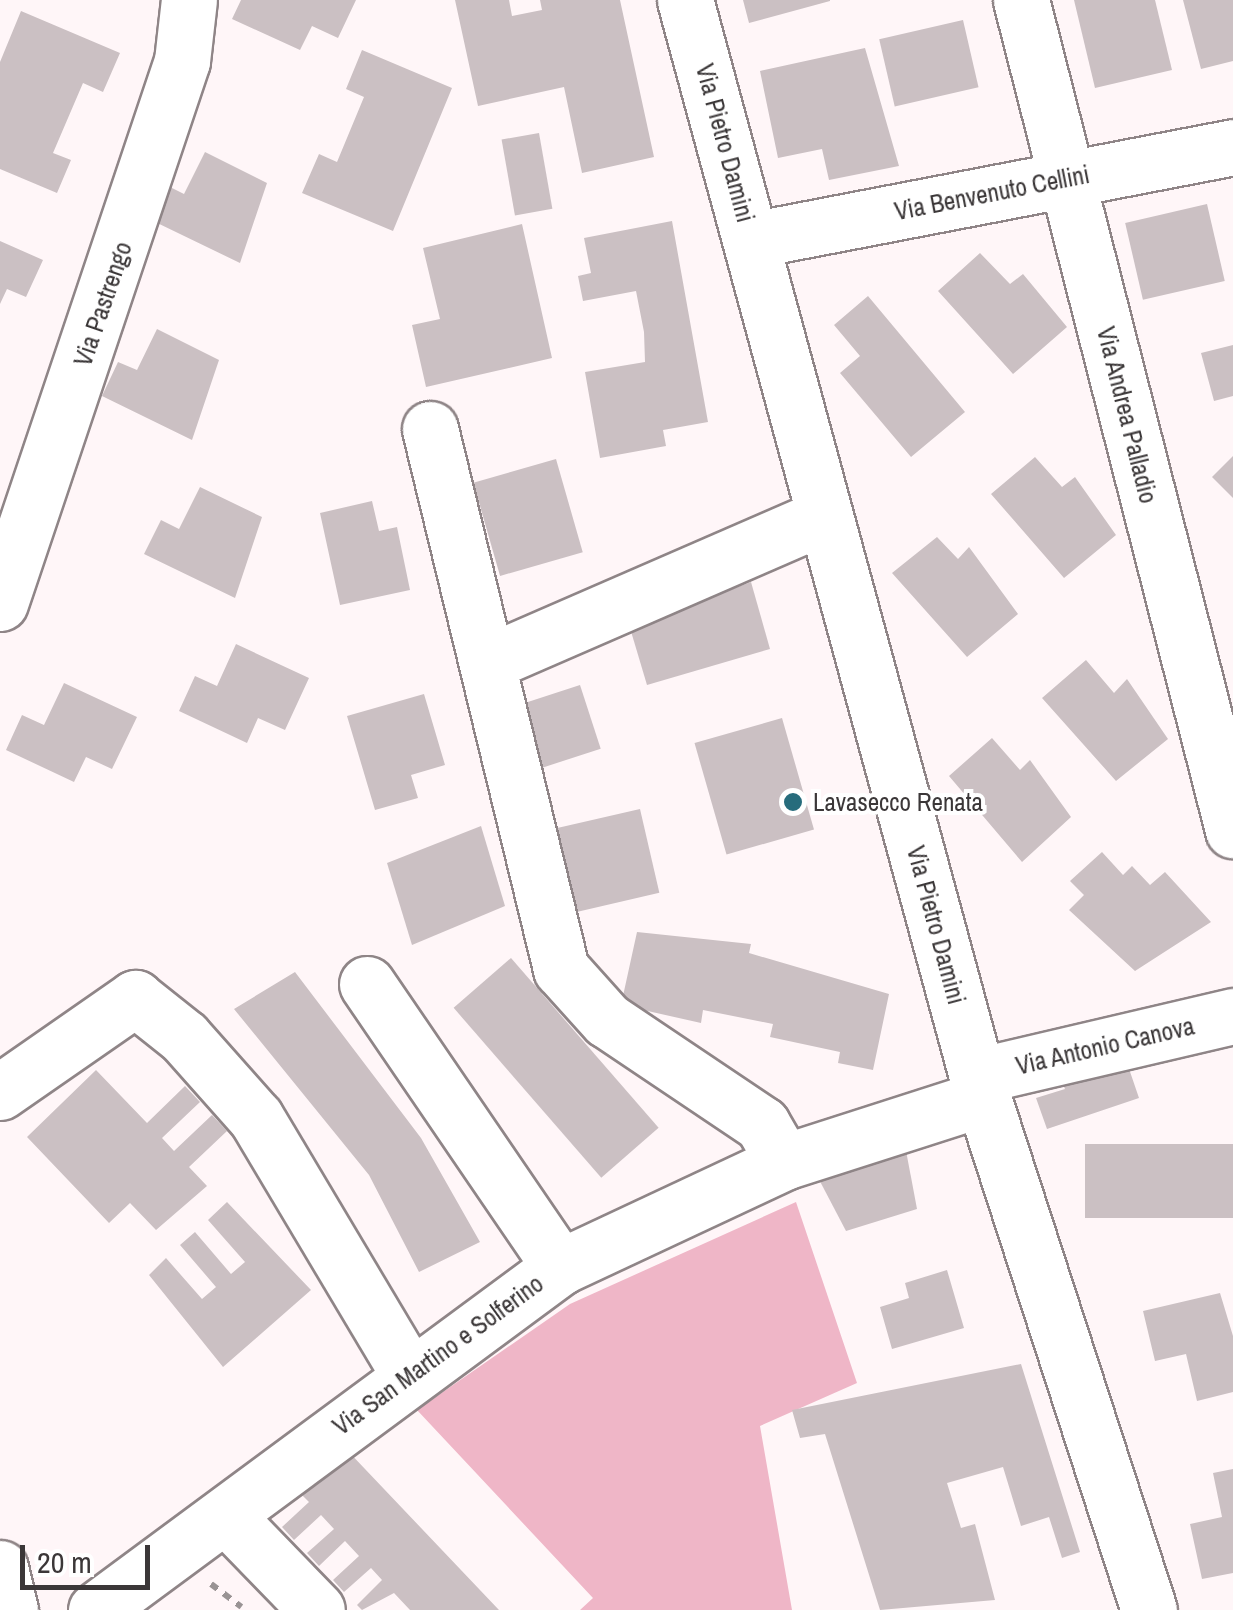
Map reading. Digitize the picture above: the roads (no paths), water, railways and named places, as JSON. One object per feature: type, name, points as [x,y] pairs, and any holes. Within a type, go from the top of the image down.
[{"type":"street","name":"Via Pastrengo","points":[[0,603],[182,61],[189,0]]},
{"type":"street","name":"Via Pietro Damini","points":[[685,0],[980,1087],[1149,1610]]},
{"type":"street","name":"Via Andrea Palladio","points":[[1021,0],[1233,830]]},
{"type":"street","name":"Via Benvenuto Cellini","points":[[752,240],[1233,147]]},
{"type":"street","points":[[430,429],[560,969],[607,1020],[762,1124],[784,1162]]},
{"type":"street","points":[[489,662],[824,516]]},
{"type":"street","points":[[367,984],[560,1267]]},
{"type":"street","points":[[0,1092],[135,998],[184,1037],[256,1118],[408,1373]]},
{"type":"street","name":"Via Antonio Canova","points":[[980,1087],[1233,1016]]},
{"type":"street","name":"Via San Martino e Solferino","points":[[96,1610],[228,1516],[408,1373],[560,1267],[784,1162],[980,1087]]},
{"type":"street","points":[[228,1516],[317,1610]]},
{"type":"street","points":[[0,1568],[10,1610]]},
{"type":"place","name":"Lavasecco Renata","points":[[793,802]]}]
